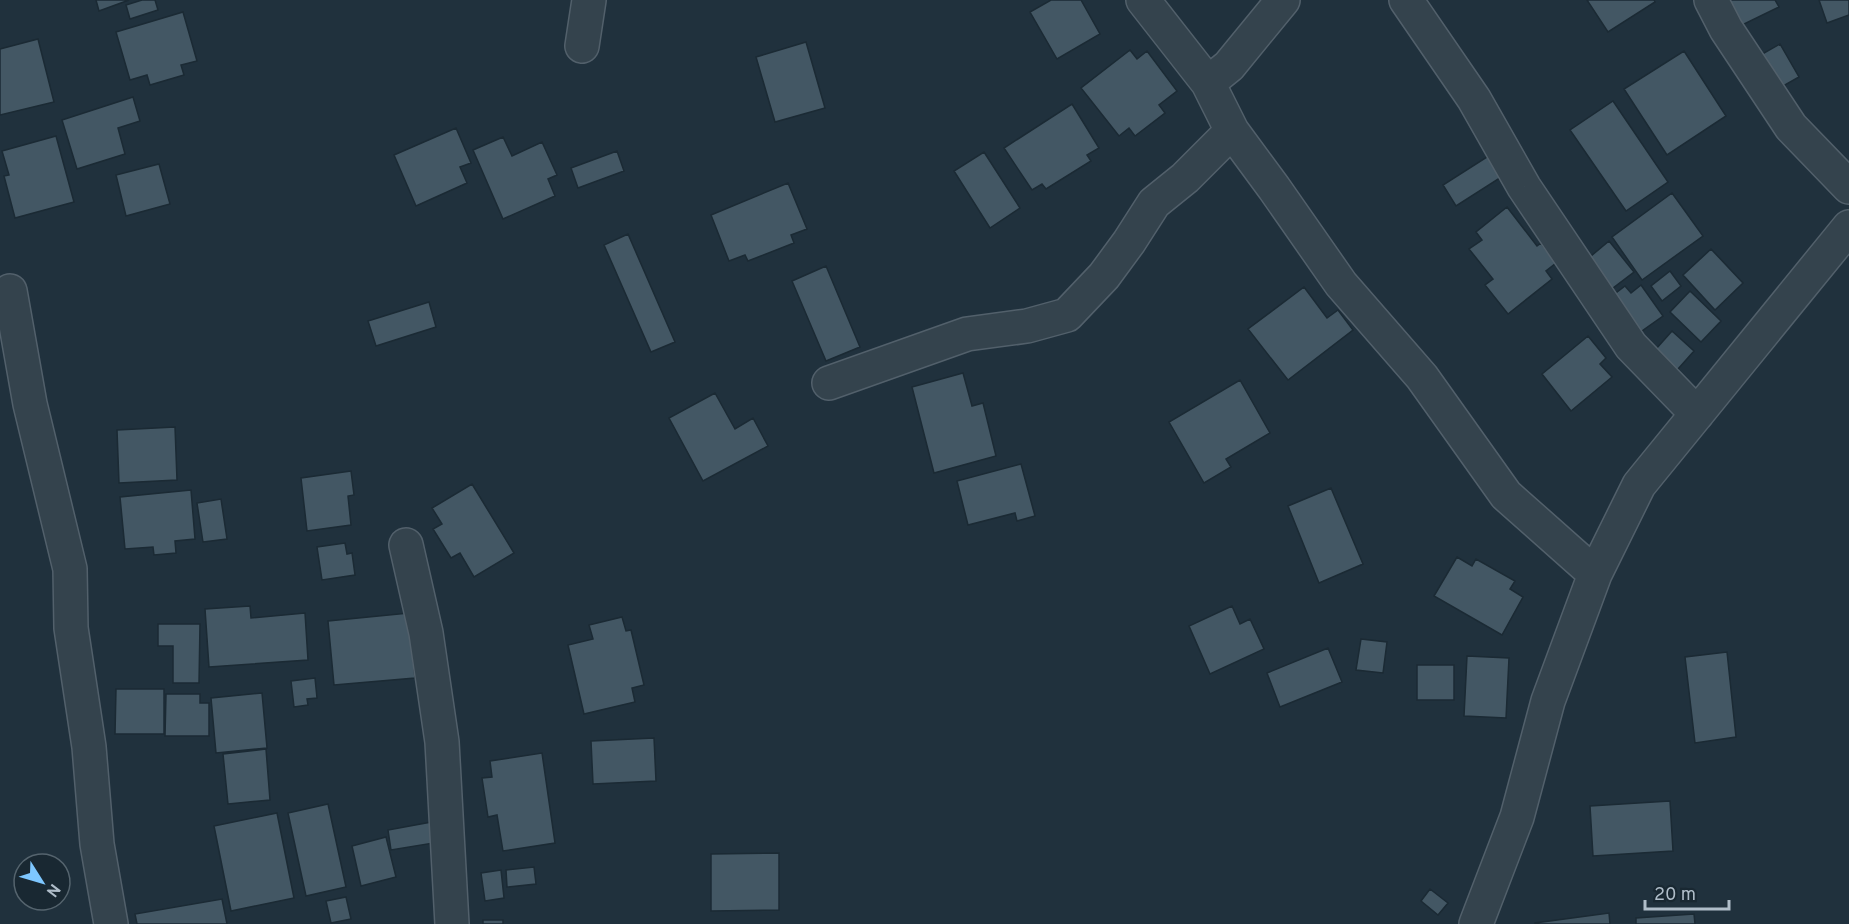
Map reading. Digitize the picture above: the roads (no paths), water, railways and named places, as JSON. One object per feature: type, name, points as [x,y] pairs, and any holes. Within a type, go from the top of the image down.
[{"type":"street","points":[[582,46],[589,0]]},
{"type":"street","points":[[1143,0],[1208,82],[1232,131],[1341,284],[1422,377],[1506,495],[1595,574]]},
{"type":"street","points":[[1208,82],[1229,66],[1283,0]]},
{"type":"street","points":[[1406,0],[1474,99],[1524,187],[1631,346],[1696,414]]},
{"type":"street","points":[[1712,0],[1733,39],[1791,127],[1849,187]]},
{"type":"street","points":[[829,383],[968,334],[1027,327],[1067,315],[1104,276],[1154,203],[1185,178],[1232,131]]},
{"type":"street","points":[[1476,924],[1517,817],[1548,700],[1595,574],[1638,485],[1849,227]]},
{"type":"street","points":[[10,291],[30,404],[70,569],[71,628],[88,747],[98,844],[111,924]]},
{"type":"street","points":[[406,545],[426,633],[442,742],[452,924]]}]
